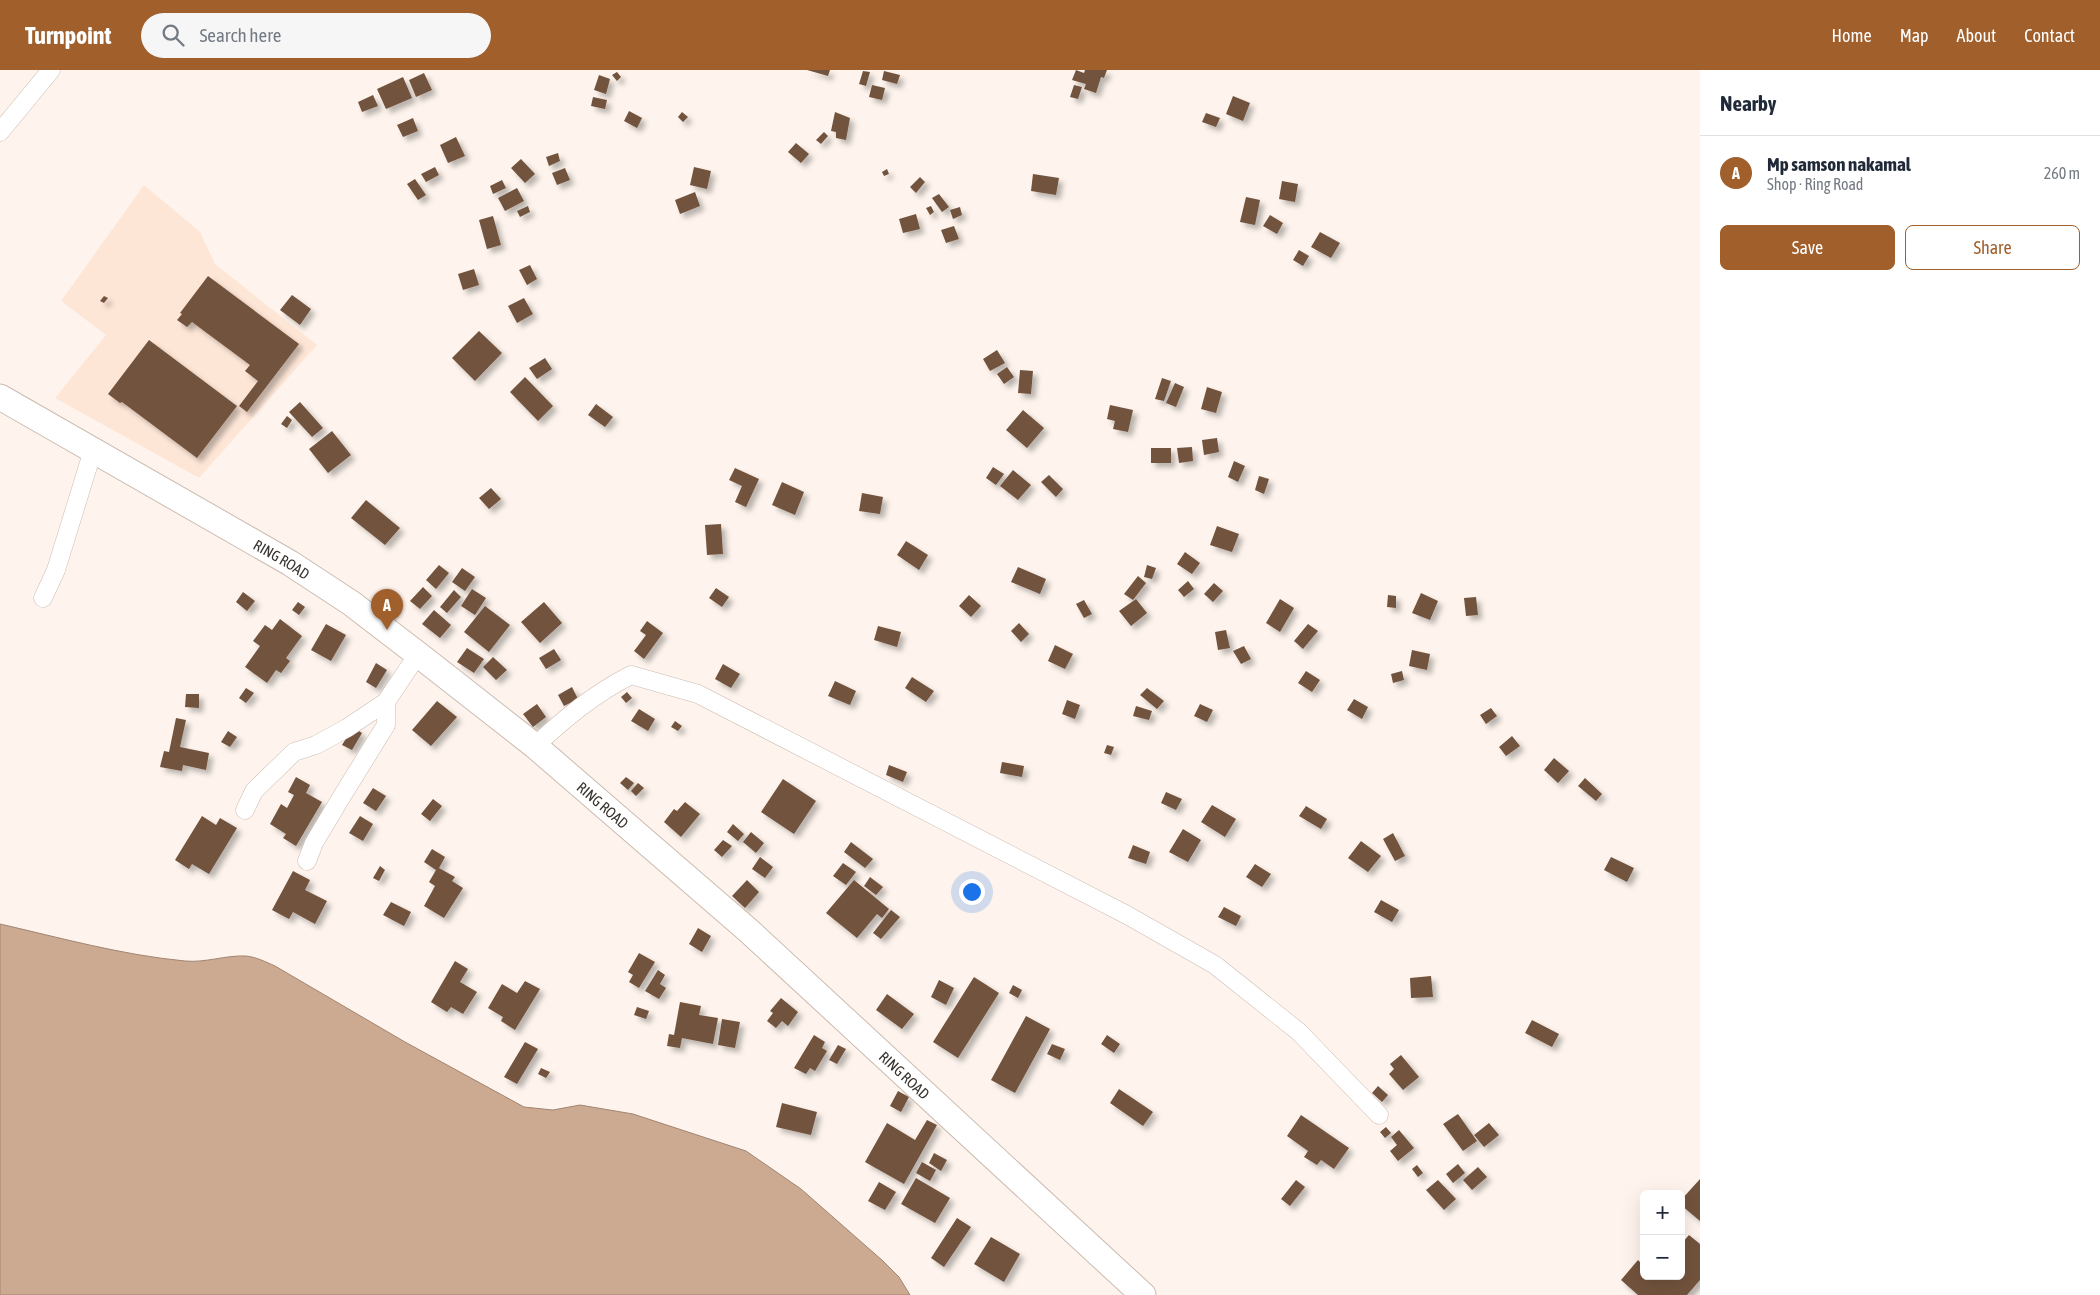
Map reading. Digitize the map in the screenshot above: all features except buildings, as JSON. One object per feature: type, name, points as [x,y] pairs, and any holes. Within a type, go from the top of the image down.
[{"type":"main road","name":"RING ROAD","points":[[0,397],[290,563],[352,603],[418,654],[535,746],[749,931],[1143,1295]]},
{"type":"street","points":[[0,132],[51,70]]},
{"type":"street","points":[[43,598],[56,570],[93,450]]},
{"type":"street","points":[[245,810],[254,791],[294,752],[316,746],[386,702],[418,654]]},
{"type":"street","points":[[535,746],[568,715],[604,689],[630,675],[698,694],[1127,916],[1214,965],[1299,1032],[1378,1115]]},
{"type":"street","points":[[307,861],[314,843],[386,725],[386,702]]},
{"type":"shaded area","points":[[144,185],[200,232],[215,264],[317,345],[199,478],[55,398],[106,335],[61,301]]},
{"type":"shaded area","points":[[0,924],[138,955],[185,961],[238,956],[257,959],[275,966],[405,1042],[524,1107],[553,1110],[580,1105],[633,1114],[746,1151],[801,1189],[883,1261],[899,1277],[910,1295],[0,1295]]},
{"type":"place","name":"Mp samson nakamal","points":[[387,630]]}]
